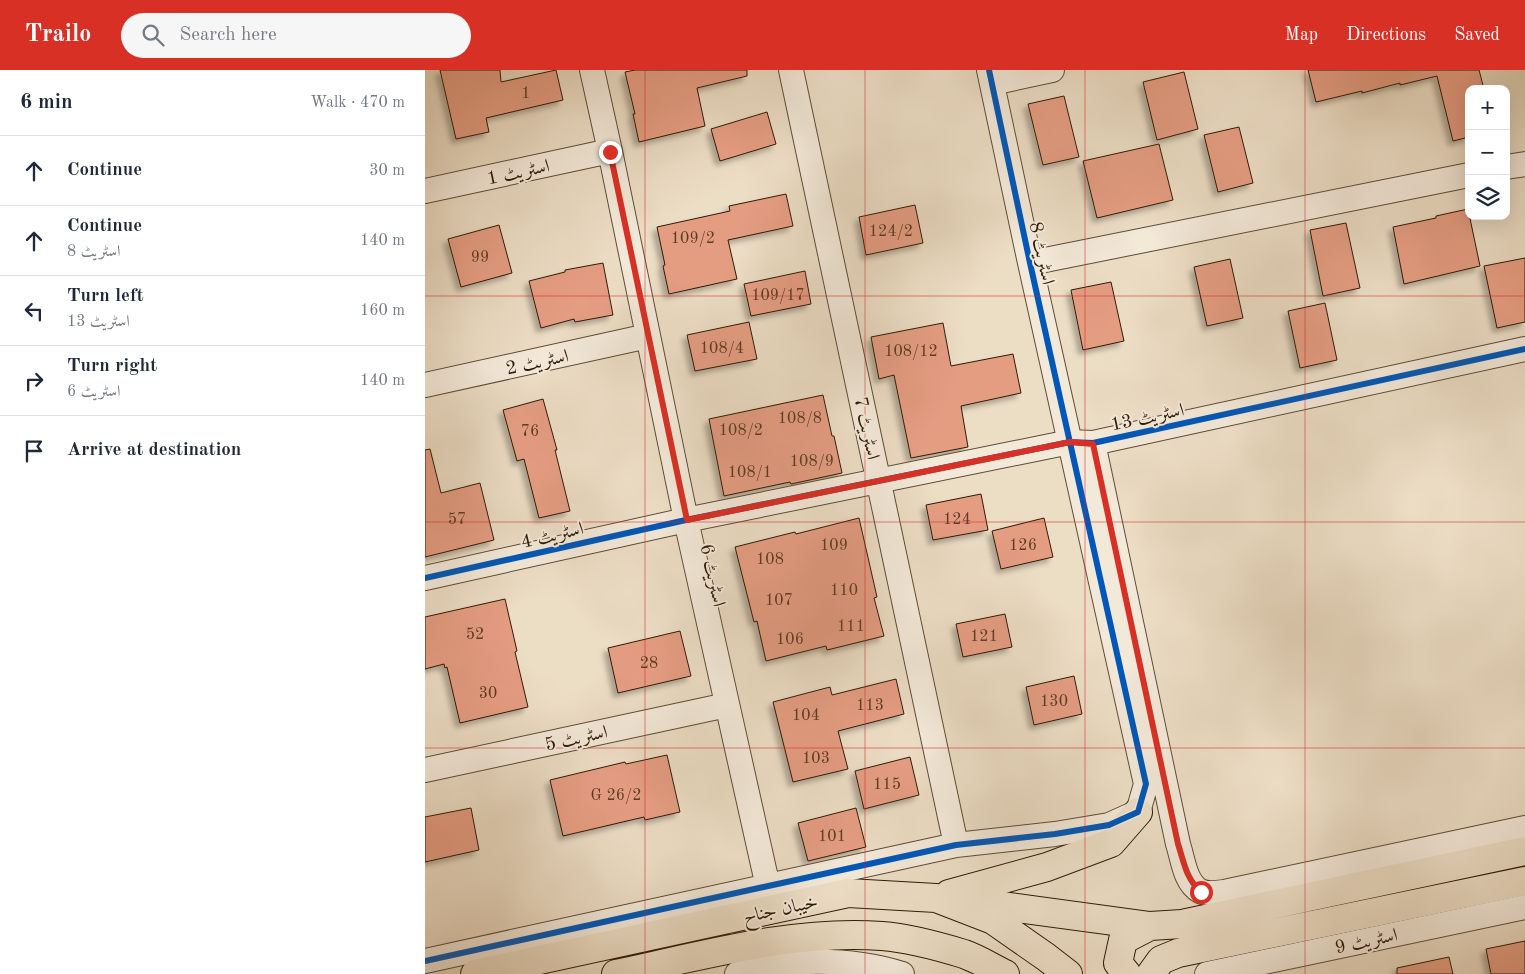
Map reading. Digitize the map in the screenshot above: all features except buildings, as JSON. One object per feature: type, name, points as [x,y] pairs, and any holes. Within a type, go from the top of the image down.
[{"type":"main road","points":[[935,898],[1047,867],[1111,843],[1138,812]]},
{"type":"main road","points":[[935,898],[1150,926],[1182,924],[1525,851]]},
{"type":"main road","points":[[1151,974],[1161,960],[1178,953],[1525,881]]},
{"type":"main road","name":"خیبان جناح","points":[[475,974],[848,893],[935,898],[993,920],[1067,974]]},
{"type":"main road","points":[[1127,974],[1118,962],[1123,940],[1150,926]]},
{"type":"main road","name":"خیبان جناح","points":[[616,974],[787,951],[833,935],[882,936],[912,940],[965,955],[1005,974]]},
{"type":"street","name":"اسٹریٹ 6","points":[[592,70],[767,887]]},
{"type":"street","name":"اسٹریٹ 7","points":[[791,70],[956,845]]},
{"type":"street","points":[[990,77],[1052,70]]},
{"type":"street","name":"اسٹریٹ 8","points":[[990,77],[1030,263],[1081,442],[1178,844],[1188,877],[1201,892],[1224,892],[1525,828]]},
{"type":"street","name":"اسٹریٹ 1","points":[[425,191],[610,152]]},
{"type":"street","points":[[1510,167],[1525,164]]},
{"type":"street","points":[[1030,263],[1465,176]]},
{"type":"street","name":"اسٹریٹ 2","points":[[425,386],[648,336]]},
{"type":"street","name":"اسٹریٹ 13","points":[[687,520],[879,480],[1081,442],[1525,349]]},
{"type":"street","points":[[425,960],[956,845],[1055,834],[1109,825],[1138,812],[1146,784],[1081,442]]},
{"type":"street","name":"اسٹریٹ 4","points":[[425,578],[687,520]]},
{"type":"street","name":"اسٹریٹ 5","points":[[425,770],[727,705]]},
{"type":"street","name":"اسٹریٹ 9","points":[[1207,974],[1525,907]]},
{"type":"street","points":[[737,974],[787,951],[820,962],[855,965],[902,974]]},
{"type":"cycle path","points":[[425,961],[956,845],[1055,834],[1109,825],[1138,812],[1146,784],[989,70]]},
{"type":"cycle path","points":[[425,578],[686,520],[1070,442],[1093,443],[1525,349]]},
{"type":"route","points":[[610,152],[687,520],[1070,442],[1093,444],[1178,844],[1188,877],[1201,892]]}]
